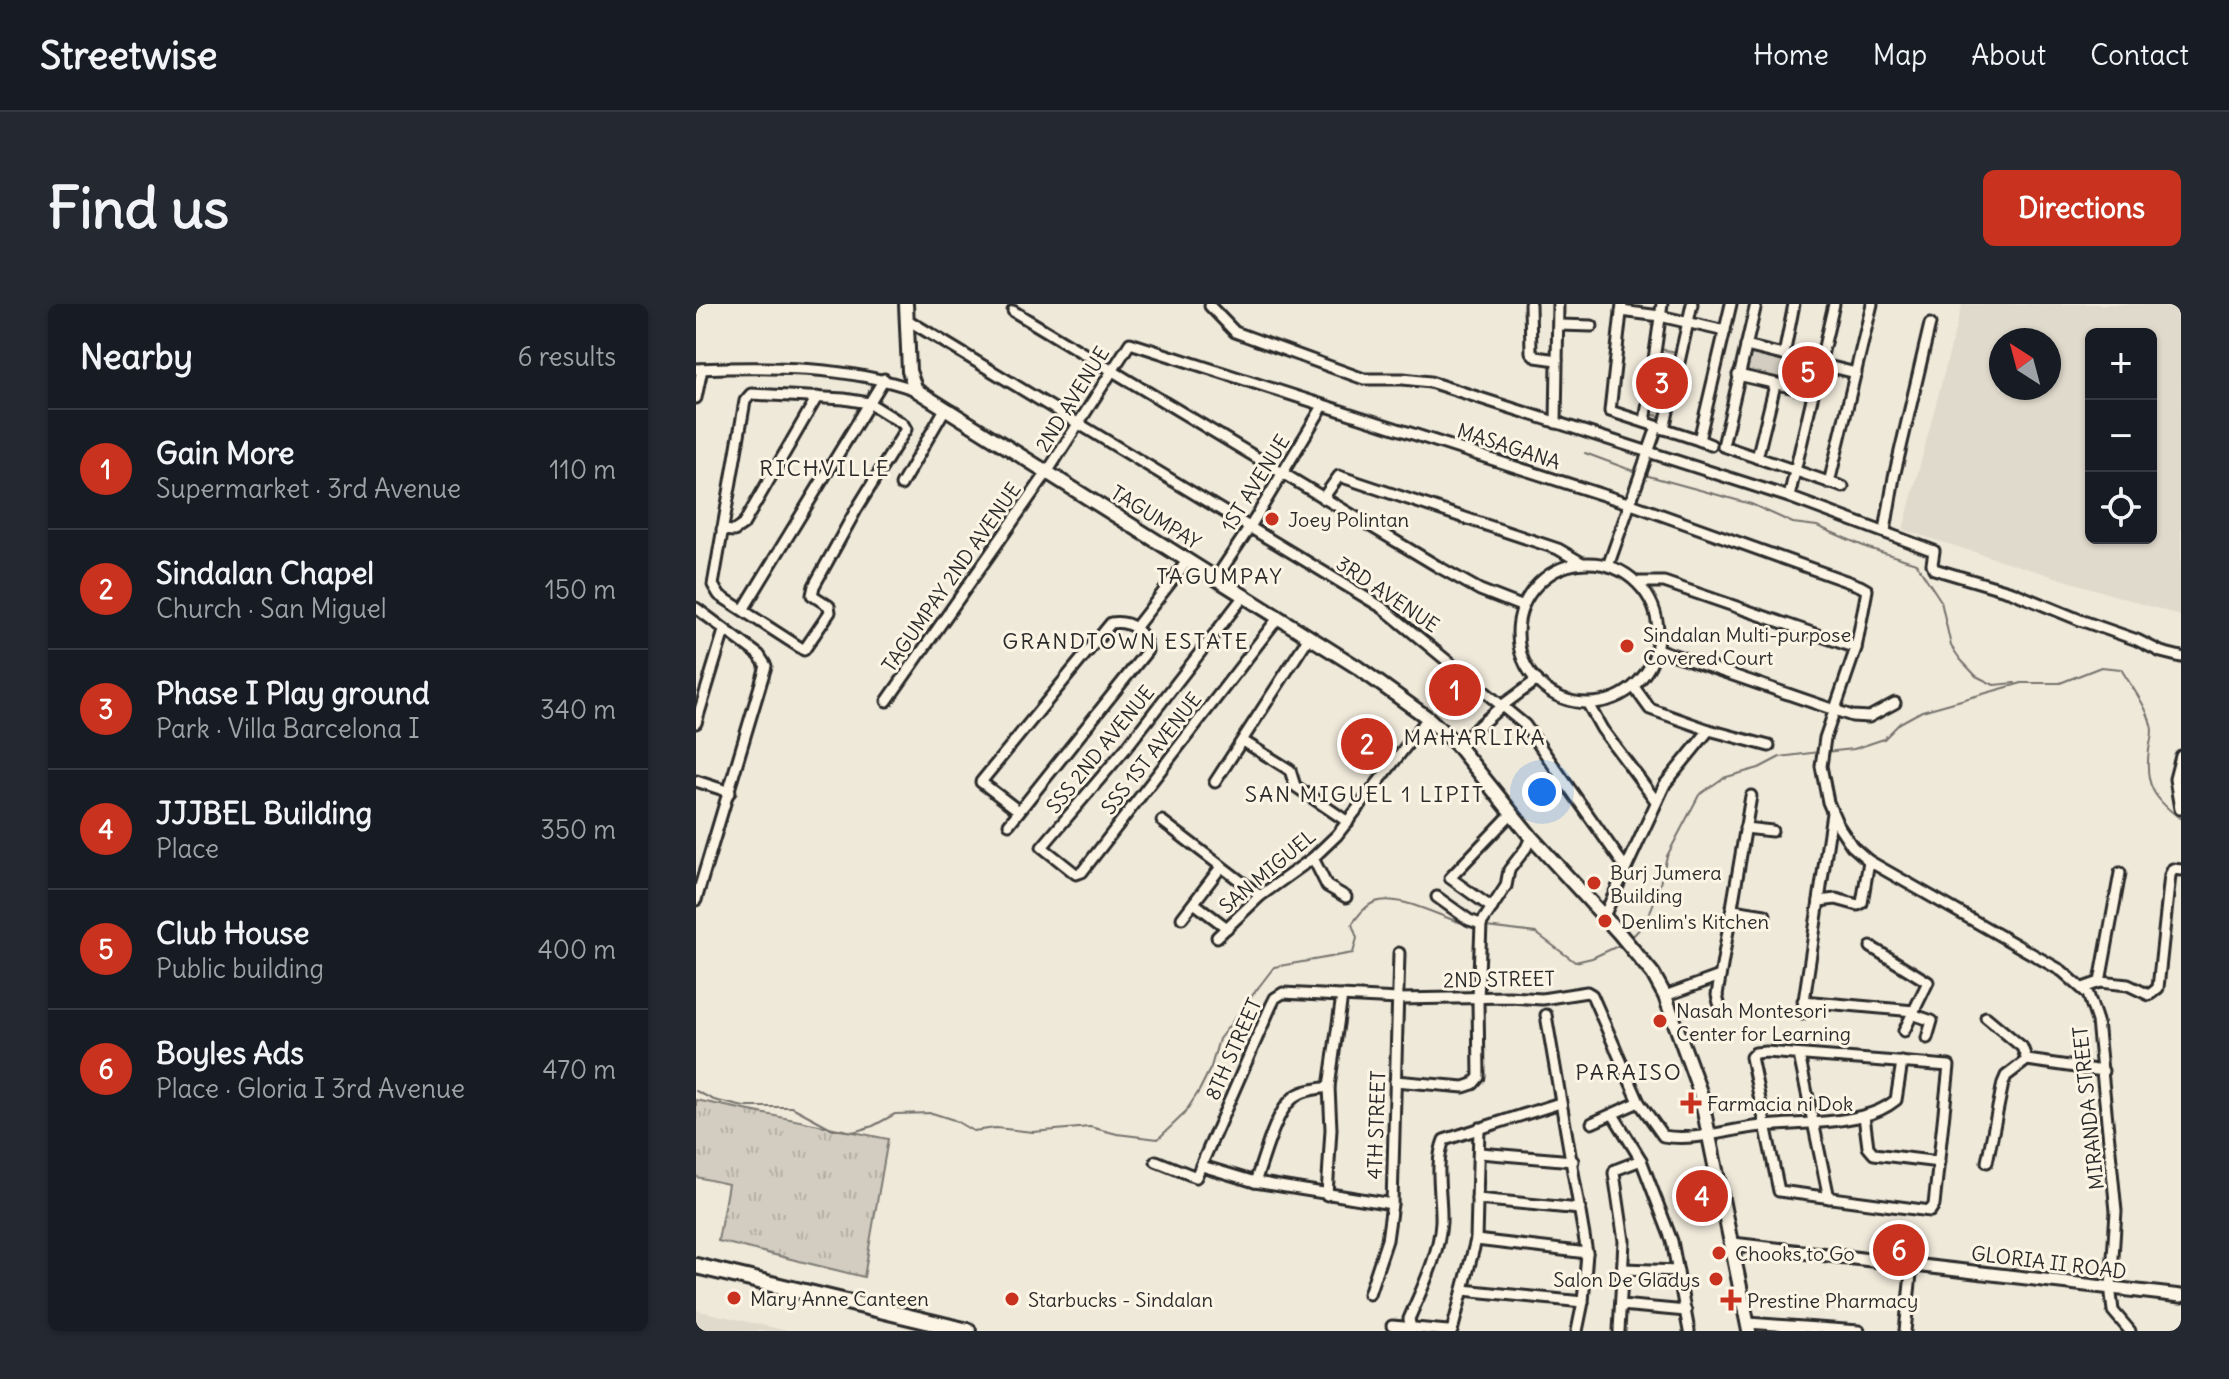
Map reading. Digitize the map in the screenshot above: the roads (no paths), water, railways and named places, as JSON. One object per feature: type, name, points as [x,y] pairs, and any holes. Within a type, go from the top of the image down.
[{"type":"highway","points":[[696,1266],[968,1331]]},
{"type":"main road","points":[[906,304],[909,371],[916,390]]},
{"type":"main road","name":"TAGUMPAY","points":[[916,390],[1309,637],[1428,718],[1457,745],[1511,814],[1653,974],[1665,996],[1691,1060],[1711,1133],[1748,1327]]},
{"type":"street","points":[[1530,304],[1530,350],[1536,357],[1557,360]]},
{"type":"street","points":[[1556,423],[1558,304]]},
{"type":"street","points":[[1645,422],[1662,304]]},
{"type":"street","points":[[1608,566],[1648,451],[1660,428],[1692,304]]},
{"type":"street","points":[[1699,440],[1731,304]]},
{"type":"street","points":[[1756,304],[1723,446],[1843,487]]},
{"type":"street","points":[[1784,355],[1794,304]]},
{"type":"street","points":[[1789,497],[1834,304]]},
{"type":"street","points":[[1829,483],[1872,304]]},
{"type":"street","points":[[1210,306],[1235,332],[1364,379],[1430,382],[1854,519],[1934,551],[1934,569],[2026,597],[2161,652],[2181,657]]},
{"type":"street","points":[[1711,445],[1609,409],[1621,308],[1725,331]]},
{"type":"street","points":[[1013,311],[1281,474],[1480,590],[1521,606]]},
{"type":"street","name":"3RD AVENUE","points":[[906,319],[1383,608],[1525,725],[1625,867]]},
{"type":"street","points":[[1885,531],[1894,477],[1930,324]]},
{"type":"street","points":[[1559,325],[1592,326]]},
{"type":"street","name":"2ND AVENUE","points":[[1046,474],[1129,344]]},
{"type":"street","name":"MASAGANA","points":[[1129,344],[1631,504],[1860,586],[1867,590],[1856,648]]},
{"type":"street","points":[[1746,346],[1856,373]]},
{"type":"street","points":[[696,398],[699,369],[807,369],[884,379],[916,390]]},
{"type":"street","points":[[1738,375],[1812,392]]},
{"type":"street","points":[[743,610],[884,379]]},
{"type":"street","points":[[1757,458],[1775,385]]},
{"type":"street","points":[[751,394],[869,403],[906,429],[814,586],[812,595],[829,606],[830,612],[807,648],[802,650],[719,595],[713,585],[746,398],[751,394]]},
{"type":"street","points":[[722,530],[734,531],[743,525],[817,397]]},
{"type":"street","name":"1ST AVENUE","points":[[1216,578],[1323,406]]},
{"type":"street","points":[[901,485],[945,409]]},
{"type":"street","name":"TAGUMPAY 2ND AVENUE","points":[[887,701],[1046,474]]},
{"type":"street","points":[[1323,498],[1339,476],[1558,549],[1582,563]]},
{"type":"street","points":[[1136,627],[1188,560]]},
{"type":"street","points":[[1640,582],[1650,599],[1656,624],[1657,649],[1634,687],[1615,698],[1588,704],[1549,691],[1537,680],[1526,666],[1520,649],[1517,629],[1521,606],[1537,585],[1559,569],[1582,563],[1608,566],[1640,582],[1664,582],[1856,648],[1822,752],[1825,790],[1832,813],[1852,846],[1869,861],[2062,971],[2083,988],[2100,982],[2128,985],[2149,995],[2158,988],[2170,875],[2173,869],[2181,870]]},
{"type":"street","name":"SSS 2ND AVENUE","points":[[1043,849],[1043,845],[1126,748],[1244,596]]},
{"type":"street","points":[[696,608],[759,655],[766,666],[696,900]]},
{"type":"street","name":"SSS 1ST AVENUE","points":[[1043,849],[1076,874],[1082,872],[1278,618]]},
{"type":"street","points":[[1009,824],[1147,651],[1146,640],[1136,627],[1117,621],[1111,623],[981,782],[1019,811]]},
{"type":"street","points":[[696,723],[724,631]]},
{"type":"street","points":[[1215,782],[1309,637]]},
{"type":"street","points":[[1657,649],[1835,711],[1869,717],[1895,703]]},
{"type":"street","points":[[1457,745],[1537,680]]},
{"type":"street","points":[[1634,687],[1650,709],[1709,730],[1769,746]]},
{"type":"street","points":[[1588,704],[1602,729],[1656,801]]},
{"type":"street","name":"SAN MIGUEL","points":[[1217,937],[1260,896],[1313,858],[1348,822],[1428,718]]},
{"type":"street","points":[[1604,916],[1656,801],[1674,772],[1709,730]]},
{"type":"street","points":[[1243,741],[1290,770],[1295,786],[1348,822]]},
{"type":"street","points":[[2180,809],[2175,779],[2181,756]]},
{"type":"street","points":[[696,781],[730,792]]},
{"type":"street","points":[[1719,1003],[1717,995],[1751,796]]},
{"type":"street","points":[[1802,1014],[1832,813]]},
{"type":"street","points":[[1492,908],[1450,878],[1511,814]]},
{"type":"street","points":[[1162,821],[1260,896]]},
{"type":"street","points":[[1745,828],[1772,831]]},
{"type":"street","points":[[1395,1081],[1453,1087],[1473,1084],[1479,1077],[1481,929],[1506,886],[1509,870],[1531,837]]},
{"type":"street","points":[[1313,858],[1327,886],[1346,897]]},
{"type":"street","points":[[1819,901],[1836,899],[1858,905],[1862,903],[1869,861]]},
{"type":"street","points":[[1182,918],[1221,867]]},
{"type":"street","points":[[2100,982],[2120,873]]},
{"type":"street","points":[[1437,897],[1481,929]]},
{"type":"street","points":[[1194,903],[1227,928]]},
{"type":"street","points":[[1733,910],[1765,915]]},
{"type":"street","points":[[1871,947],[1928,982],[1904,1031]]},
{"type":"street","name":"4TH STREET","points":[[1369,1294],[1387,1240],[1392,1204],[1399,953]]},
{"type":"street","points":[[1665,996],[1720,976]]},
{"type":"street","name":"MIRANDA STREET","points":[[2083,988],[2097,1021],[2116,1211],[2111,1291]]},
{"type":"street","name":"2ND STREET","points":[[1342,996],[1542,999],[1587,992],[1592,995],[1639,1102],[1663,1136],[1678,1139],[1711,1133]]},
{"type":"street","name":"8TH STREET","points":[[1156,1161],[1196,1177],[1275,998],[1283,993],[1342,996]]},
{"type":"street","points":[[1327,1195],[1331,1129],[1329,1087],[1342,996]]},
{"type":"street","points":[[1803,1001],[1913,1012],[1932,1021],[1927,1038]]},
{"type":"street","points":[[1546,1015],[1587,1253],[1577,1331]]},
{"type":"street","points":[[1986,1017],[2022,1047],[2027,1060]]},
{"type":"street","points":[[1755,1053],[1902,1062],[1949,1066],[1934,1205],[1930,1211],[1779,1191],[1751,1057],[1755,1053]]},
{"type":"street","points":[[1799,1055],[1829,1198]]},
{"type":"street","points":[[1987,1162],[2006,1076],[2027,1060],[2103,1071]]},
{"type":"street","points":[[1711,1133],[1764,1126],[1815,1124],[1864,1116],[1896,1100],[1902,1062]]},
{"type":"street","points":[[1255,1182],[1277,1124],[1291,1099],[1311,1090],[1329,1087]]},
{"type":"street","points":[[1592,1123],[1614,1116],[1639,1102]]},
{"type":"street","points":[[1411,1329],[1409,1319],[1438,1244],[1442,1144],[1448,1138],[1560,1103]]},
{"type":"street","points":[[1614,1116],[1641,1160],[1672,1241],[1689,1331]]},
{"type":"street","points":[[1864,1116],[1868,1147],[1874,1154],[1939,1162]]},
{"type":"street","points":[[1392,1326],[1450,1331],[1476,1240],[1479,1128]]},
{"type":"street","points":[[1480,1153],[1573,1161]]},
{"type":"street","points":[[1619,1331],[1624,1241],[1614,1173],[1641,1160]]},
{"type":"street","points":[[1202,1166],[1255,1182],[1392,1204]]},
{"type":"street","points":[[1477,1199],[1580,1209]]},
{"type":"street","points":[[1476,1240],[1587,1253]]},
{"type":"street","name":"GLORIA II ROAD","points":[[1733,1244],[2111,1291],[2181,1296]]},
{"type":"street","points":[[1905,1331],[1912,1264]]},
{"type":"street","points":[[1624,1269],[1678,1271]]},
{"type":"street","points":[[1463,1290],[1583,1302]]},
{"type":"street","points":[[2111,1291],[2113,1311],[2130,1331]]},
{"type":"street","points":[[1621,1305],[1686,1311]]},
{"type":"street","points":[[1748,1327],[1859,1331]]},
{"type":"waterway","points":[[1585,453],[1636,472]]},
{"type":"waterway","points":[[1645,475],[1751,504],[1793,523],[1817,526],[1868,548],[1916,563],[1941,601],[1951,646],[1960,659],[1976,676],[1994,685],[2015,683]]},
{"type":"waterway","points":[[2021,683],[2060,683],[2101,667],[2121,669],[2142,703],[2152,728],[2148,773],[2153,790],[2164,805],[2181,819]]},
{"type":"waterway","points":[[1825,752],[1854,749],[1884,739],[1900,723],[1922,711],[2022,683]]},
{"type":"waterway","points":[[1631,938],[1646,922],[1667,856],[1699,795],[1723,778],[1759,768],[1780,757],[1819,752]]},
{"type":"waterway","points":[[696,1091],[714,1100],[744,1107],[792,1107],[833,1129],[853,1132],[895,1114],[932,1113],[954,1120],[973,1131],[996,1128],[1033,1132],[1090,1127],[1158,1139],[1184,1114],[1211,1067],[1219,1039],[1274,967],[1353,953],[1357,938],[1352,924],[1375,902],[1386,900],[1410,904],[1472,926]]},
{"type":"waterway","points":[[1486,927],[1536,933],[1575,962],[1622,944]]},
{"type":"place","name":"Club House","points":[[1808,372]]},
{"type":"place","name":"Phase I Play ground","points":[[1662,383]]},
{"type":"place","name":"Joey Polintan","points":[[1272,519]]},
{"type":"place","name":"Sindalan Multi-purpose Covered Court","points":[[1627,646]]},
{"type":"place","name":"Gain More","points":[[1455,690]]},
{"type":"place","name":"Sindalan Chapel","points":[[1367,744]]},
{"type":"place","name":"Burj Jumera Building","points":[[1594,883]]},
{"type":"place","name":"Denlim's Kitchen","points":[[1605,921]]},
{"type":"place","name":"Nasah Montesori Center for Learning","points":[[1660,1021]]},
{"type":"place","name":"Farmacia ni Dok","points":[[1691,1103]]},
{"type":"place","name":"JJJBEL Building","points":[[1702,1196]]},
{"type":"place","name":"Boyles Ads","points":[[1899,1250]]},
{"type":"place","name":"Chooks to Go","points":[[1719,1253]]},
{"type":"place","name":"Salon De Gladys","points":[[1716,1279]]},
{"type":"place","name":"Mary Anne Canteen","points":[[734,1298]]},
{"type":"place","name":"Starbucks - Sindalan","points":[[1012,1299]]},
{"type":"place","name":"Prestine Pharmacy","points":[[1731,1300]]},
{"type":"district","name":"RICHVILLE","points":[[825,468]]},
{"type":"district","name":"TAGUMPAY","points":[[1220,576]]},
{"type":"district","name":"GRANDTOWN ESTATE","points":[[1126,641]]},
{"type":"district","name":"MAHARLIKA","points":[[1475,737]]},
{"type":"district","name":"SAN MIGUEL 1 LIPIT","points":[[1365,794]]},
{"type":"district","name":"PARAISO","points":[[1629,1072]]}]
